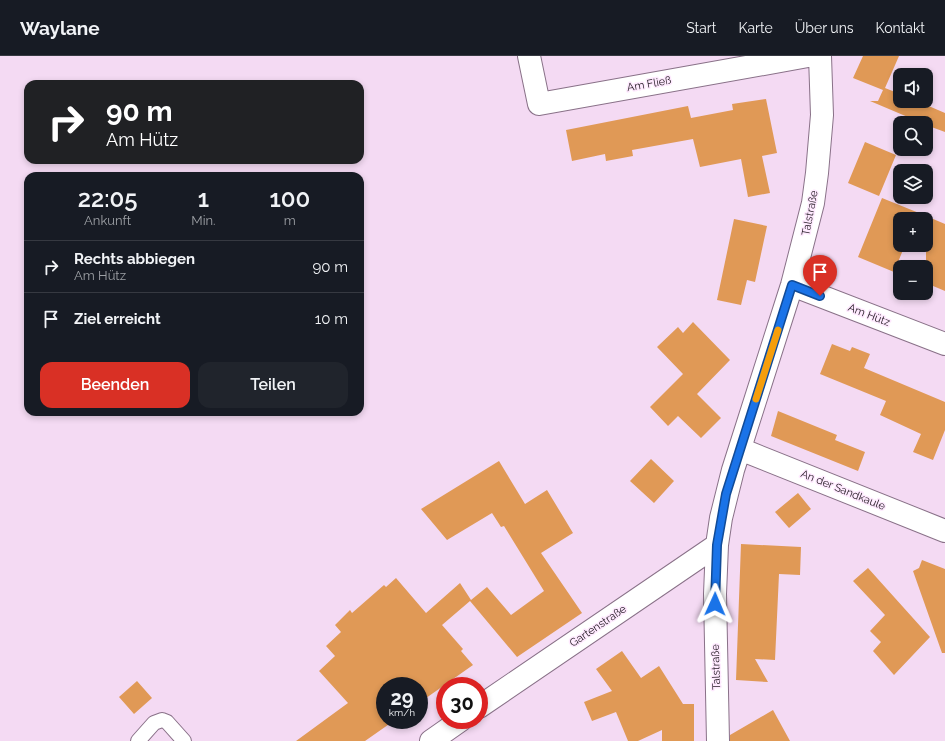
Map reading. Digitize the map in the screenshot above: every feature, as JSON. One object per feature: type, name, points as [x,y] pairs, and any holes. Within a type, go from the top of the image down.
[{"type":"street","name":"Am Fließ","points":[[529,56],[539,104],[808,56]]},
{"type":"street","name":"Talstraße","points":[[718,741],[715,613],[717,545],[726,494],[792,285],[811,210],[817,173],[822,115],[820,56]]},
{"type":"street","name":"Am Hütz","points":[[792,285],[945,344]]},
{"type":"street","name":"An der Sandkaule","points":[[740,449],[945,531]]},
{"type":"street","name":"Gartenstraße","points":[[488,701],[717,545]]},
{"type":"street","points":[[431,741],[448,729]]},
{"type":"lane","points":[[138,741],[154,723],[162,720],[167,722],[184,741]]},
{"type":"building","points":[[863,56],[899,56],[885,88],[893,91],[893,108],[933,108],[945,113],[945,132],[933,128],[933,116],[905,116],[870,101],[878,101],[883,90],[853,78]]},
{"type":"building","points":[[766,99],[777,153],[762,156],[770,193],[748,197],[741,159],[700,167],[693,139],[632,150],[633,156],[606,161],[605,154],[572,161],[566,130],[688,106],[691,118],[733,110],[732,104]]},
{"type":"building","points":[[865,142],[896,156],[879,196],[848,183]]},
{"type":"building","points":[[882,198],[893,202],[893,204],[897,204],[917,212],[893,212],[893,252],[902,252],[899,260],[893,260],[893,272],[858,257]]},
{"type":"building","points":[[734,219],[767,226],[755,282],[747,280],[741,305],[717,300]]},
{"type":"building","points":[[933,219],[945,224],[945,291],[933,286],[933,260],[926,260],[926,252],[933,252]]},
{"type":"building","points":[[693,322],[730,360],[697,394],[721,418],[701,438],[678,416],[668,426],[650,407],[683,374],[657,347],[678,327],[683,333]]},
{"type":"building","points":[[832,344],[850,351],[852,347],[870,354],[864,368],[945,402],[945,430],[933,460],[913,452],[921,434],[880,415],[886,401],[820,374]]},
{"type":"building","points":[[778,411],[837,435],[835,440],[865,452],[858,471],[771,436]]},
{"type":"building","points":[[651,459],[674,481],[654,503],[630,481]]},
{"type":"building","points":[[499,461],[525,504],[547,490],[573,533],[541,553],[582,613],[517,657],[470,601],[442,625],[463,649],[461,651],[473,665],[456,677],[436,677],[436,691],[428,697],[428,677],[376,677],[376,729],[382,729],[365,741],[296,741],[348,703],[319,671],[335,656],[326,646],[341,632],[335,625],[350,610],[352,613],[384,585],[386,587],[396,578],[426,613],[460,583],[471,600],[487,587],[511,615],[544,591],[504,526],[501,527],[492,513],[447,540],[421,509]]},
{"type":"building","points":[[798,493],[811,509],[789,528],[775,512]]},
{"type":"building","points":[[741,544],[801,547],[800,575],[779,574],[775,660],[755,659],[768,682],[736,680]]},
{"type":"building","points":[[922,560],[945,569],[945,653],[942,653],[913,571],[919,568]]},
{"type":"building","points":[[868,568],[930,637],[894,675],[873,651],[881,642],[870,631],[885,615],[853,581]]},
{"type":"building","points":[[622,651],[641,678],[659,666],[683,704],[694,704],[694,741],[662,741],[662,730],[638,741],[628,741],[616,712],[592,721],[584,702],[612,691],[596,669]]},
{"type":"building","points":[[137,681],[152,698],[134,714],[119,697]]},
{"type":"building","points":[[773,710],[790,741],[730,741],[730,735]]},
{"type":"slow traffic","points":[[756,399],[778,330]]},
{"type":"route","points":[[715,604],[715,578],[720,518],[733,470],[792,285],[820,296]]}]
